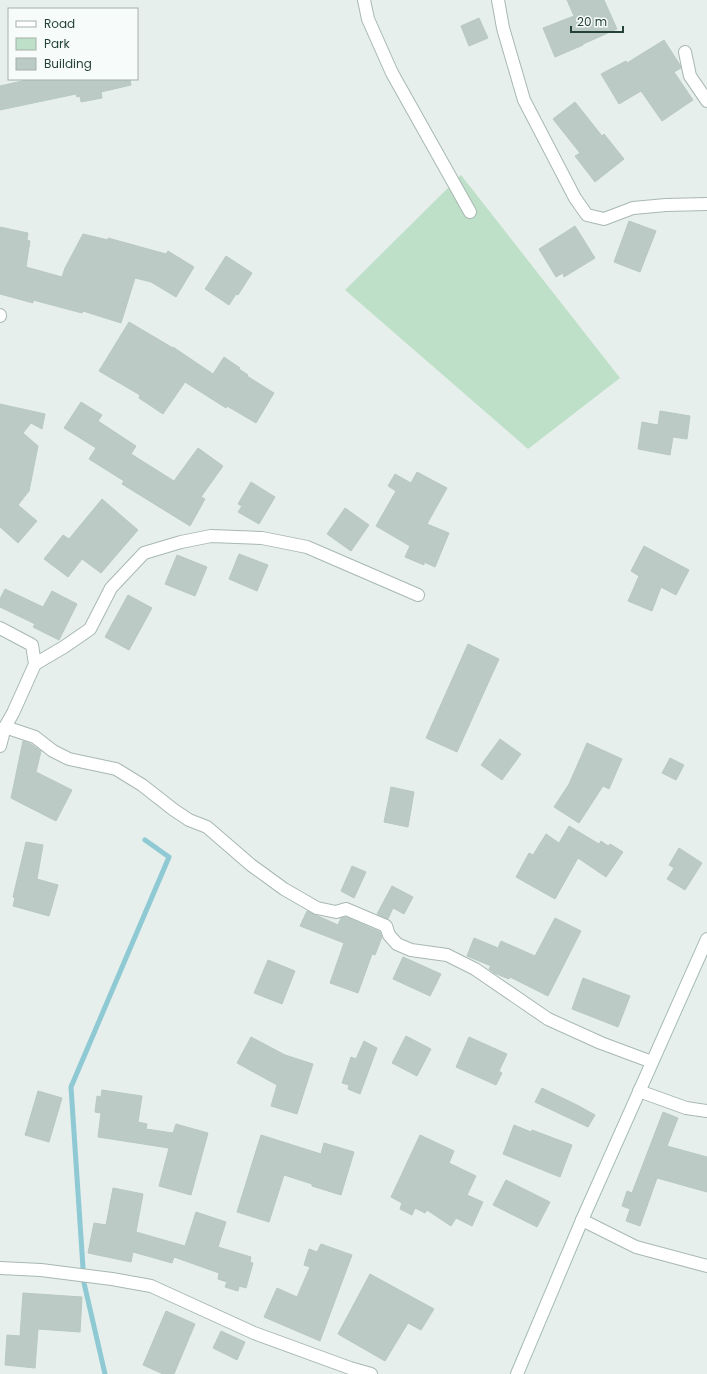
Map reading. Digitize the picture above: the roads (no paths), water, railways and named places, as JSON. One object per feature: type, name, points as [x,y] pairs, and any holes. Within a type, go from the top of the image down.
[{"type":"street","points":[[364,0],[368,19],[392,73],[470,212]]},
{"type":"street","points":[[498,0],[503,28],[524,100],[575,198],[587,215],[604,219],[633,208],[707,204]]},
{"type":"street","points":[[685,52],[690,76],[707,101]]},
{"type":"street","points":[[35,664],[64,647],[90,629],[111,588],[144,553],[181,542],[211,536],[262,538],[307,547],[418,595]]},
{"type":"street","points":[[0,628],[32,645],[35,664],[5,728],[0,746]]},
{"type":"street","points":[[5,728],[35,737],[53,751],[69,759],[116,769],[142,785],[189,820],[207,827],[251,865],[284,889],[317,908],[336,912],[346,909],[386,926],[389,935],[397,944],[411,950],[447,955],[475,969],[548,1019],[601,1043],[652,1062]]},
{"type":"street","points":[[517,1374],[582,1220],[707,939]]},
{"type":"street","points":[[639,1091],[686,1108],[707,1111]]},
{"type":"street","points":[[582,1220],[636,1247],[707,1266]]},
{"type":"street","points":[[0,1268],[41,1270],[112,1279],[151,1286],[254,1332],[350,1368],[371,1374]]},
{"type":"waterway","points":[[105,1374],[84,1283],[71,1087],[169,857],[145,840]]}]
